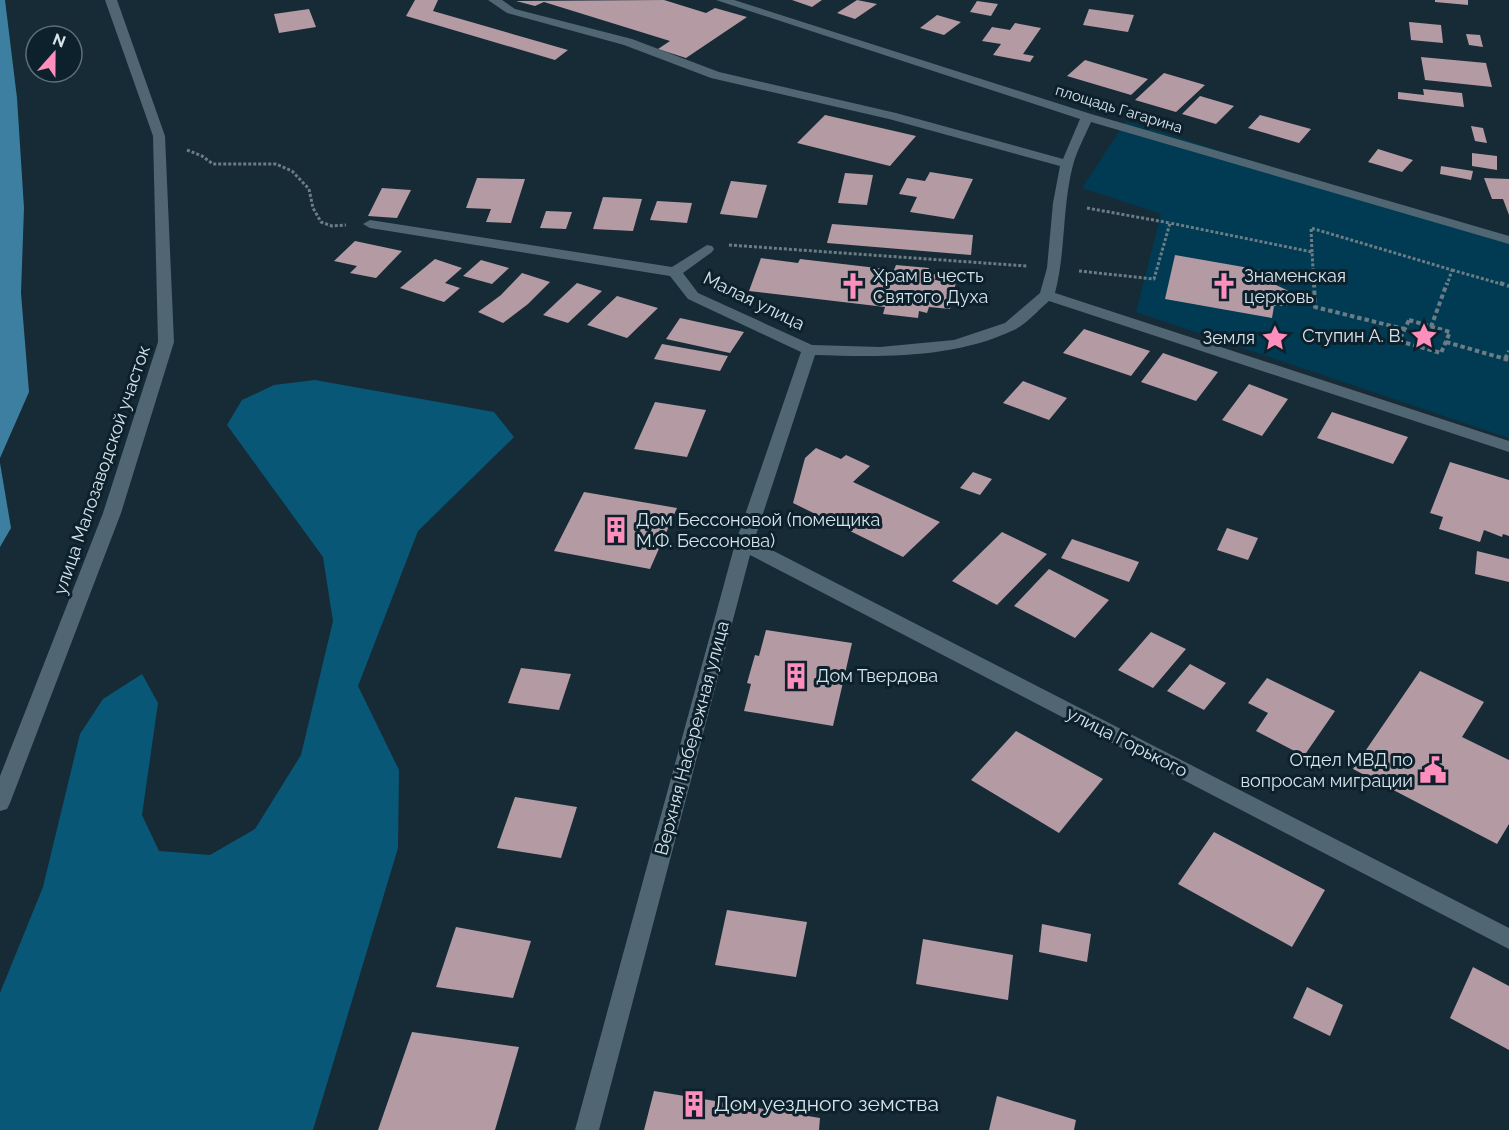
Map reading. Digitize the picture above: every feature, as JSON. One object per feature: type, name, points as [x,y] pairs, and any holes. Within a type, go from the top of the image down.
[{"type":"street","name":"улица Малозаводской участок","points":[[0,802],[112,513],[166,342],[159,136],[111,0]]},
{"type":"street","points":[[494,0],[511,10],[628,42],[715,75],[892,116],[1067,164]]},
{"type":"street","name":"площадь Гагарина","points":[[723,0],[1088,117],[1509,240]]},
{"type":"street","points":[[1088,117],[1067,164],[1060,203],[1054,268],[1047,295],[1509,447]]},
{"type":"street","points":[[370,224],[675,272],[708,249]]},
{"type":"street","name":"Малая улица","points":[[675,272],[693,296],[809,350],[880,352],[956,344],[1010,326],[1047,295]]},
{"type":"street","name":"Верхняя Набережная улица","points":[[587,1130],[744,544],[809,350]]},
{"type":"street","name":"улица Горького","points":[[744,544],[1509,939]]},
{"type":"path","points":[[160,150],[187,150],[202,156],[213,164],[276,164],[292,171],[309,189],[313,208],[321,222],[332,226],[370,224]]},
{"type":"path","points":[[1060,203],[1170,223]]},
{"type":"path","points":[[1312,252],[1311,228],[1509,286]]},
{"type":"path","points":[[1431,327],[1452,270]]},
{"type":"path","points":[[1408,320],[1450,332],[1446,342],[1441,353],[1399,341],[1408,320]]},
{"type":"path","points":[[1446,342],[1507,360],[1509,351]]},
{"type":"shaded area","points":[[0,0],[5,0],[17,98],[24,208],[21,293],[29,392],[0,458]]},
{"type":"shaded area","points":[[1126,121],[1509,242],[1509,438],[1136,312],[1161,214],[1082,188]]},
{"type":"shaded area","points":[[315,380],[494,412],[514,437],[418,531],[358,686],[399,770],[398,848],[313,1130],[0,1130],[0,993],[43,887],[80,734],[103,699],[142,674],[158,703],[142,815],[159,851],[210,855],[255,829],[301,755],[333,621],[323,557],[227,425],[242,400],[274,385]]},
{"type":"shaded area","points":[[0,463],[11,528],[0,547]]},
{"type":"building","points":[[415,0],[438,0],[433,11],[568,50],[555,60],[406,16]]},
{"type":"building","points":[[664,0],[706,13],[715,8],[747,17],[686,58],[658,49],[670,41],[544,2],[535,6],[516,1]]},
{"type":"building","points":[[792,0],[822,0],[812,7]]},
{"type":"building","points":[[857,0],[877,4],[855,19],[837,13]]},
{"type":"building","points":[[1435,0],[1468,0],[1468,5],[1435,2]]},
{"type":"building","points":[[977,1],[998,4],[991,16],[970,12]]},
{"type":"building","points":[[309,9],[316,27],[279,33],[274,14]]},
{"type":"building","points":[[1089,9],[1134,15],[1128,32],[1083,25]]},
{"type":"building","points":[[937,15],[961,22],[944,35],[920,28]]},
{"type":"building","points":[[1409,22],[1441,25],[1443,43],[1411,40]]},
{"type":"building","points":[[1015,23],[1041,28],[1023,54],[1034,56],[1030,62],[993,55],[1001,44],[982,41],[992,27],[1010,30]]},
{"type":"building","points":[[1466,34],[1480,35],[1483,47],[1469,45]]},
{"type":"building","points":[[1421,57],[1486,63],[1492,87],[1425,80]]},
{"type":"building","points":[[1085,60],[1148,79],[1131,95],[1067,76]]},
{"type":"building","points":[[1164,73],[1205,85],[1176,112],[1135,100]]},
{"type":"building","points":[[1423,89],[1462,93],[1464,107],[1398,99],[1398,92],[1424,95]]},
{"type":"building","points":[[1200,96],[1234,106],[1216,124],[1182,114]]},
{"type":"building","points":[[825,115],[916,136],[890,166],[797,143]]},
{"type":"building","points":[[1260,115],[1311,129],[1299,143],[1248,128]]},
{"type":"building","points":[[1471,126],[1483,128],[1487,143],[1475,141]]},
{"type":"building","points":[[1378,149],[1413,160],[1402,172],[1368,162]]},
{"type":"building","points":[[1472,153],[1497,156],[1497,170],[1472,166]]},
{"type":"building","points":[[1441,166],[1473,171],[1471,180],[1440,174]]},
{"type":"building","points":[[930,172],[973,179],[954,219],[910,212],[917,197],[899,194],[907,178],[925,181]]},
{"type":"building","points":[[845,173],[873,175],[867,205],[838,203]]},
{"type":"building","points":[[477,178],[525,179],[511,223],[486,222],[491,209],[466,208]]},
{"type":"building","points":[[1484,178],[1509,179],[1509,215],[1503,199],[1492,199]]},
{"type":"building","points":[[731,181],[767,185],[757,218],[720,214]]},
{"type":"building","points":[[382,188],[411,190],[397,218],[368,216]]},
{"type":"building","points":[[603,197],[642,199],[633,231],[593,229]]},
{"type":"building","points":[[657,201],[692,203],[687,223],[650,220]]},
{"type":"building","points":[[546,211],[572,212],[566,229],[540,228]]},
{"type":"building","points":[[832,224],[973,235],[971,255],[827,243]]},
{"type":"building","points":[[355,241],[402,251],[376,278],[350,273],[357,266],[334,261]]},
{"type":"building","name":"Знаменская церковь","points":[[1175,255],[1278,273],[1276,285],[1293,293],[1294,301],[1286,306],[1274,306],[1272,318],[1165,299]]},
{"type":"building","name":"Храм в честь Святого Духа","points":[[761,258],[798,263],[800,259],[894,270],[896,265],[929,268],[927,274],[936,274],[935,280],[956,282],[950,309],[929,307],[927,313],[919,311],[918,318],[883,314],[885,307],[749,291]]},
{"type":"building","points":[[435,259],[462,268],[445,283],[460,288],[444,302],[400,288]]},
{"type":"building","points":[[481,260],[509,268],[492,284],[463,276]]},
{"type":"building","points":[[522,273],[550,282],[528,304],[503,323],[478,312],[501,295]]},
{"type":"building","points":[[577,283],[602,291],[568,323],[543,315]]},
{"type":"building","points":[[617,296],[658,308],[627,338],[587,325]]},
{"type":"building","points":[[680,318],[744,332],[730,353],[666,339]]},
{"type":"building","points":[[1084,329],[1150,351],[1131,376],[1063,353]]},
{"type":"building","points":[[662,344],[728,356],[720,371],[654,359]]},
{"type":"building","points":[[1163,353],[1218,372],[1196,401],[1141,382]]},
{"type":"building","points":[[1023,381],[1067,398],[1049,420],[1003,403]]},
{"type":"building","points":[[1249,384],[1288,399],[1262,436],[1222,420]]},
{"type":"building","points":[[655,402],[706,410],[687,457],[634,449]]},
{"type":"building","points":[[1332,412],[1408,437],[1393,464],[1317,438]]},
{"type":"building","points":[[816,448],[841,459],[846,455],[870,466],[853,482],[940,522],[903,557],[793,503],[805,458]]},
{"type":"building","points":[[1450,462],[1509,480],[1509,536],[1503,534],[1502,537],[1484,530],[1480,542],[1439,529],[1443,517],[1430,513]]},
{"type":"building","points":[[973,472],[992,479],[980,495],[960,488]]},
{"type":"building","name":"Дом Бессоновой (помещика М.Ф. Бессонова)","points":[[584,492],[677,508],[650,569],[554,551]]},
{"type":"building","points":[[1227,528],[1258,538],[1248,560],[1217,550]]},
{"type":"building","points":[[1002,532],[1047,554],[997,605],[952,581]]},
{"type":"building","points":[[1072,539],[1139,562],[1129,582],[1061,558]]},
{"type":"building","points":[[1477,551],[1509,559],[1509,582],[1475,574]]},
{"type":"building","points":[[1049,569],[1109,600],[1075,638],[1014,606]]},
{"type":"building","name":"Дом Твердова","points":[[766,630],[852,643],[833,726],[744,711],[751,684],[747,683],[755,655],[759,656]]},
{"type":"building","points":[[1151,632],[1186,649],[1153,688],[1118,670]]},
{"type":"building","points":[[1190,664],[1226,683],[1204,710],[1167,691]]},
{"type":"building","points":[[521,668],[571,674],[559,710],[508,703]]},
{"type":"building","points":[[1420,671],[1484,702],[1462,737],[1509,760],[1509,824],[1497,844],[1353,769]]},
{"type":"building","points":[[1267,678],[1335,711],[1304,756],[1256,731],[1268,713],[1248,703]]},
{"type":"building","points":[[1016,731],[1103,779],[1059,833],[971,780]]},
{"type":"building","points":[[515,797],[577,807],[561,858],[497,848]]},
{"type":"building","points":[[1214,832],[1325,890],[1292,947],[1178,884]]},
{"type":"building","points":[[727,910],[807,922],[796,977],[715,965]]},
{"type":"building","points":[[1042,924],[1091,934],[1087,962],[1039,952]]},
{"type":"building","points":[[456,927],[531,941],[513,998],[436,987]]},
{"type":"building","points":[[923,939],[1013,955],[1008,1000],[916,984]]},
{"type":"building","points":[[1473,967],[1509,986],[1509,1050],[1450,1018]]},
{"type":"building","points":[[1307,987],[1343,1005],[1330,1036],[1293,1018]]},
{"type":"building","points":[[412,1032],[519,1047],[495,1130],[378,1130]]},
{"type":"building","name":"Дом уездного земства","points":[[654,1091],[820,1118],[819,1130],[644,1130]]},
{"type":"building","points":[[997,1096],[1076,1120],[1074,1130],[989,1130]]},
{"type":"place","name":"Храм в честь Святого Духа","points":[[853,286]]},
{"type":"place","name":"Знаменская церковь","points":[[1224,286]]},
{"type":"place","name":"Ступин А. В.","points":[[1424,336]]},
{"type":"place","name":"Земля","points":[[1275,338]]},
{"type":"place","name":"Дом Бессоновой (помещика М.Ф. Бессонова)","points":[[616,530]]},
{"type":"place","name":"Дом Твердова","points":[[796,676]]},
{"type":"place","name":"Отдел МВД по вопросам миграции","points":[[1433,770]]},
{"type":"place","name":"Дом уездного земства","points":[[694,1104]]}]
